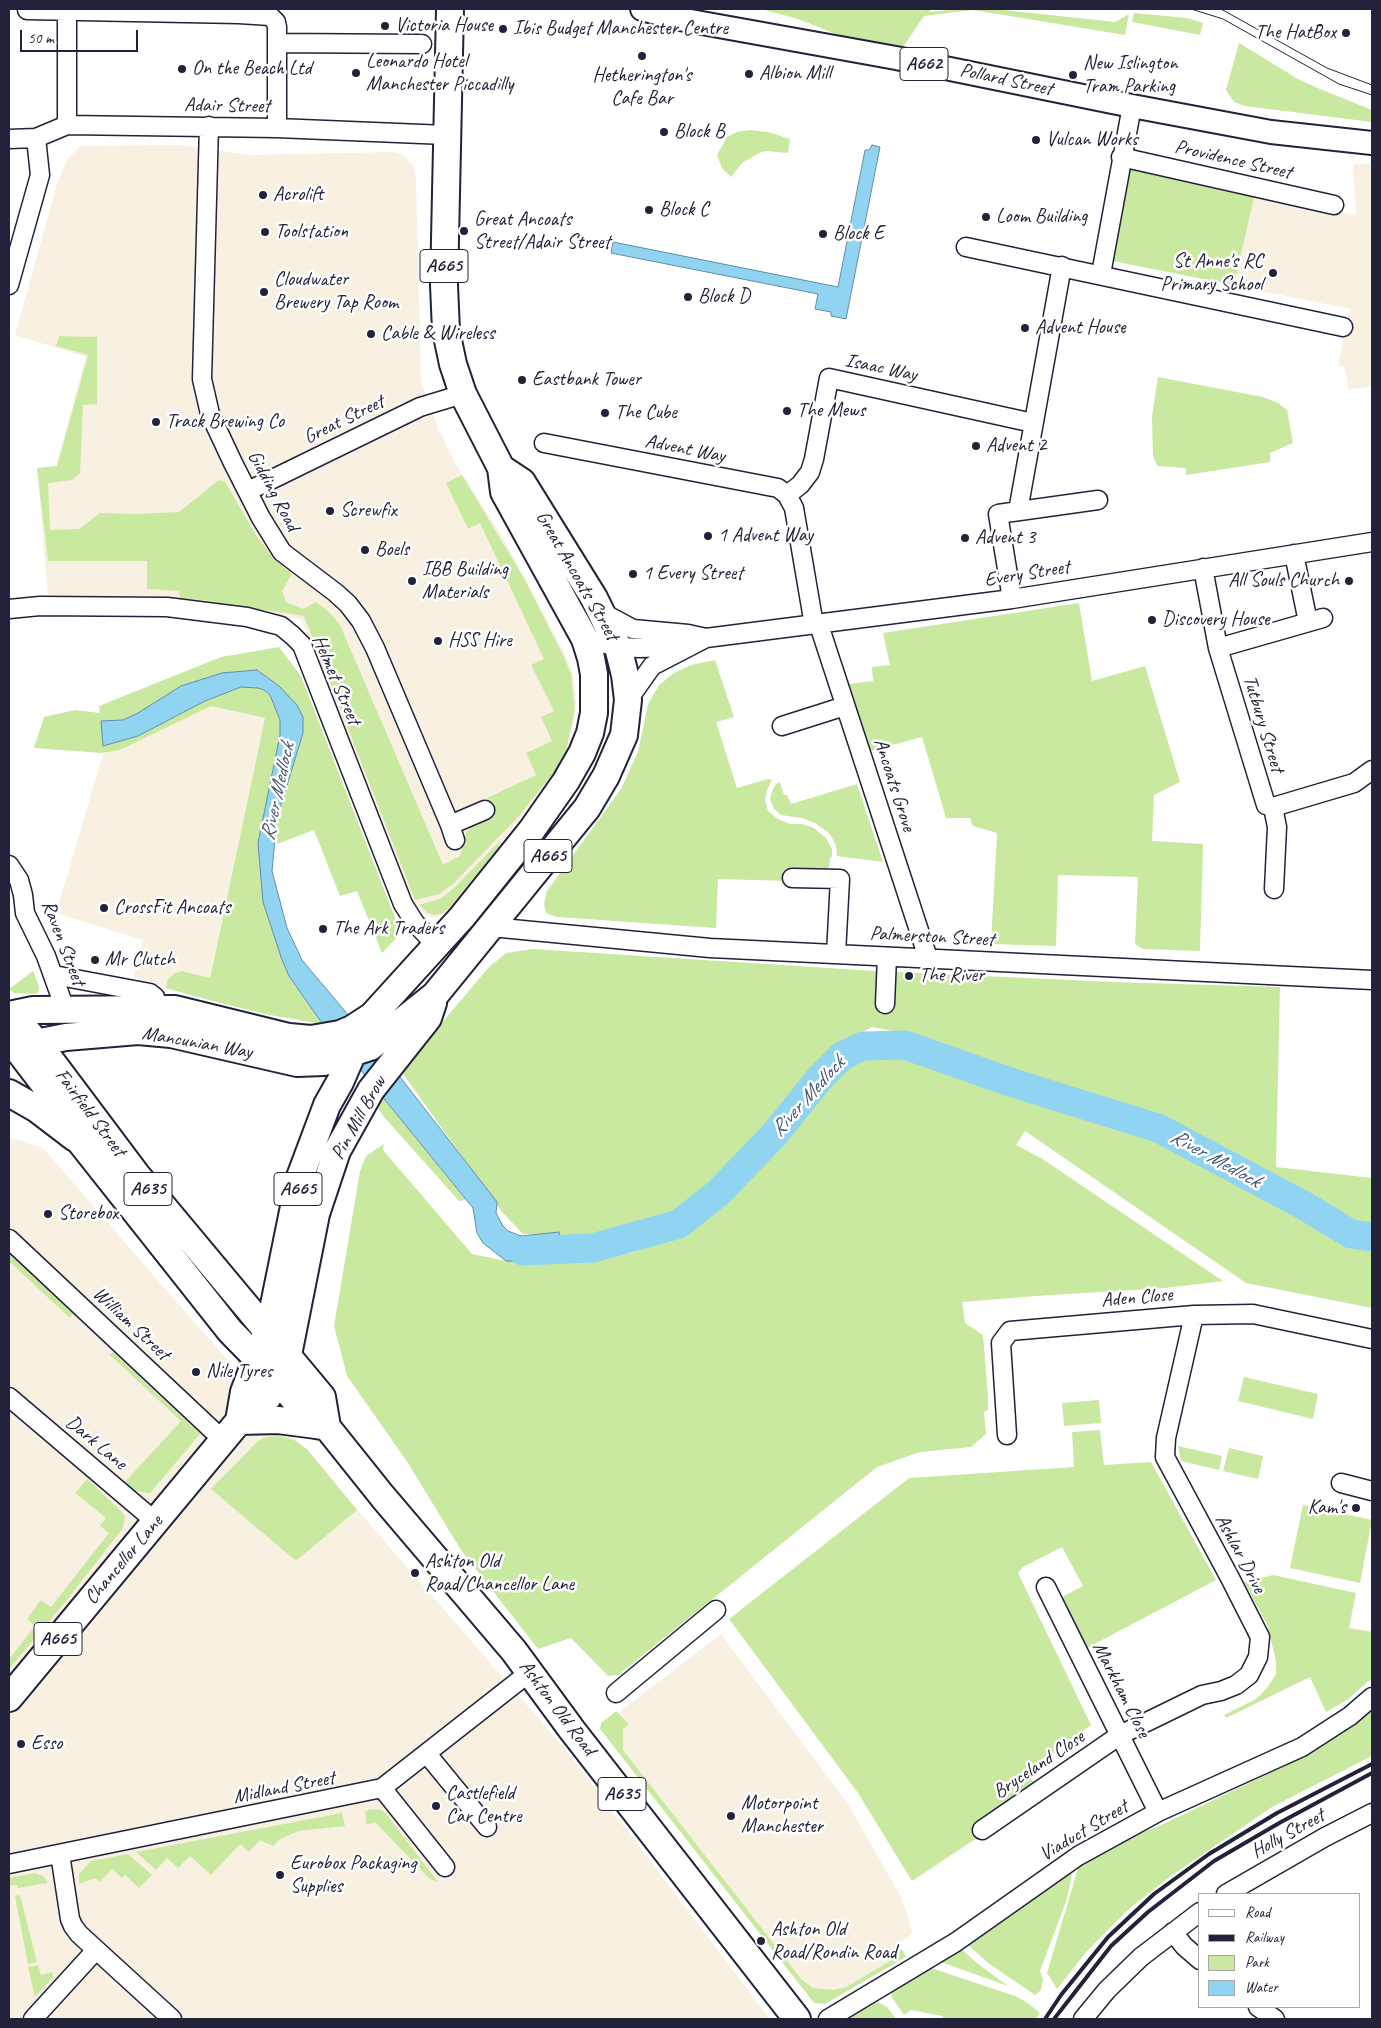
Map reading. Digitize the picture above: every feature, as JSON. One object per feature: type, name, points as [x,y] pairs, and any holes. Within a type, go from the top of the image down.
[{"type":"highway","name":"Great Ancoats Street","points":[[437,946],[530,831],[566,781],[582,753],[590,732],[594,713],[594,674],[585,639],[504,492],[501,468],[463,394],[453,364],[446,322],[444,285],[450,9]]},
{"type":"highway","name":"Great Ancoats Street","points":[[435,995],[587,808],[601,784],[624,735],[628,700],[625,676],[626,638],[603,613],[522,482],[501,468]]},
{"type":"highway","points":[[594,674],[626,638]]},
{"type":"highway","name":"A665","points":[[372,1026],[437,946]]},
{"type":"highway","name":"A665","points":[[372,1026],[410,1013],[435,995]]},
{"type":"highway","name":"Pin Mill Brow","points":[[277,1379],[288,1355],[316,1214],[337,1151],[356,1114],[375,1084],[428,1018],[435,995]]},
{"type":"highway","name":"Mancunian Way","points":[[65,1009],[175,1010],[289,1037],[311,1039],[372,1026],[370,1047],[324,1062],[297,1063],[172,1034],[138,1031],[74,1036],[14,1031],[33,1010],[65,1009]]},
{"type":"highway","name":"Fairfield Street","points":[[14,1031],[288,1355]]},
{"type":"highway","name":"Fairfield Street","points":[[14,1031],[63,1109],[78,1139],[230,1331],[277,1379]]},
{"type":"highway","name":"Pin Mill Brow","points":[[267,1331],[275,1302],[300,1177],[327,1106],[340,1082],[351,1054]]},
{"type":"highway","points":[[297,1063],[314,1079],[327,1106]]},
{"type":"highway","name":"Fairfield Street","points":[[9,1093],[78,1139]]},
{"type":"highway","points":[[231,1431],[267,1331]]},
{"type":"highway","name":"Ashton Old Road","points":[[288,1355],[322,1397],[322,1426]]},
{"type":"highway","name":"Ashton Old Road","points":[[277,1379],[322,1426],[530,1672],[572,1730],[797,2019]]},
{"type":"highway","name":"Chancellor Lane","points":[[9,1698],[231,1431],[261,1406],[277,1379]]},
{"type":"highway","points":[[231,1431],[278,1420],[322,1426]]},
{"type":"main road","name":"Pollard Street","points":[[642,9],[674,18],[881,55],[1271,132],[1372,142]]},
{"type":"street","points":[[27,10],[265,15],[274,19],[277,28],[277,128]]},
{"type":"street","points":[[67,11],[67,125]]},
{"type":"street","points":[[277,43],[422,44]]},
{"type":"street","points":[[1101,274],[1121,157],[1132,106]]},
{"type":"street","name":"Adair Street","points":[[9,140],[36,138],[67,125],[209,126],[446,135]]},
{"type":"street","name":"Gidding Road","points":[[209,126],[202,379],[210,414],[248,492],[282,552],[342,598],[361,621],[375,648],[452,833],[485,810]]},
{"type":"street","points":[[9,285],[40,175],[36,138]]},
{"type":"street","name":"Providence Street","points":[[1121,157],[1334,205]]},
{"type":"street","points":[[966,247],[1101,274],[1343,327]]},
{"type":"street","points":[[1018,511],[1062,266]]},
{"type":"street","name":"Isaac Way","points":[[788,495],[800,485],[810,472],[829,378],[1033,423]]},
{"type":"street","name":"Great Street","points":[[248,492],[420,407],[463,394]]},
{"type":"street","name":"Advent Way","points":[[544,443],[778,488],[788,495]]},
{"type":"street","points":[[788,495],[794,508],[817,625]]},
{"type":"street","points":[[1012,599],[998,514],[1098,500]]},
{"type":"street","name":"Every Street","points":[[628,700],[652,666],[706,638],[1012,599],[1372,542]]},
{"type":"street","points":[[1218,648],[1316,620],[1294,554]]},
{"type":"street","name":"Tutbury Street","points":[[1203,568],[1218,648],[1266,805],[1273,807],[1277,827],[1274,889]]},
{"type":"street","name":"Helmet Street","points":[[9,609],[40,606],[167,607],[247,617],[281,626],[292,634],[302,645],[403,904],[415,923],[437,946]]},
{"type":"street","name":"Ancoats Grove","points":[[817,625],[846,706],[928,958]]},
{"type":"street","points":[[585,639],[688,634],[706,638]]},
{"type":"street","points":[[626,638],[649,648],[690,646]]},
{"type":"street","points":[[782,726],[846,706]]},
{"type":"street","points":[[1273,807],[1354,783],[1372,770]]},
{"type":"street","name":"Raven Street","points":[[9,865],[19,880],[25,913],[54,975],[65,1009]]},
{"type":"street","points":[[792,878],[840,879],[836,954]]},
{"type":"street","name":"Palmerston Street","points":[[491,927],[710,948],[1370,980]]},
{"type":"street","points":[[885,1004],[887,957]]},
{"type":"street","points":[[54,975],[150,993],[155,997],[157,1009]]},
{"type":"street","name":"William Street","points":[[9,1239],[231,1431]]},
{"type":"street","name":"Aden Close","points":[[1007,1435],[1001,1343],[1010,1331],[1194,1315],[1253,1314],[1372,1339]]},
{"type":"street","name":"Ashlar Drive","points":[[1120,1735],[1202,1695],[1221,1691],[1236,1685],[1249,1675],[1258,1657],[1260,1637],[1230,1576],[1165,1457],[1166,1438],[1194,1315]]},
{"type":"street","name":"Dark Lane","points":[[9,1397],[156,1522]]},
{"type":"street","points":[[1341,1484],[1372,1491]]},
{"type":"street","name":"Markham Close","points":[[1046,1586],[1158,1812]]},
{"type":"street","points":[[616,1693],[716,1610]]},
{"type":"street","name":"Midland Street","points":[[9,1864],[382,1788],[530,1672]]},
{"type":"street","name":"Viaduct Street","points":[[828,2019],[956,1942],[1078,1856],[1158,1812],[1302,1747],[1350,1716],[1372,1698]]},
{"type":"street","name":"Bryceland Close","points":[[982,1830],[1120,1735]]},
{"type":"street","points":[[427,1754],[487,1828]]},
{"type":"street","points":[[382,1788],[445,1867]]},
{"type":"street","name":"Holly Street","points":[[1228,1893],[1372,1813]]},
{"type":"street","points":[[60,1854],[70,1919],[79,1934],[172,2019]]},
{"type":"street","points":[[1083,2019],[1114,1983],[1141,1957],[1198,1913]]},
{"type":"street","points":[[1173,1932],[1184,1946],[1198,1958]]},
{"type":"street","points":[[33,2019],[96,1950]]},
{"type":"street","points":[[1259,2008],[1275,2019]]},
{"type":"shaded area","points":[[178,145],[249,155],[393,152],[402,154],[412,164],[416,177],[421,380],[437,426],[455,463],[502,536],[565,654],[574,677],[576,701],[568,750],[557,770],[446,914],[434,918],[424,914],[415,905],[301,619],[202,601],[143,596],[48,597],[37,468],[56,466],[86,357],[15,335],[57,184],[68,158],[81,146]]},
{"type":"shaded area","name":"St Anne's RC Primary School","points":[[1372,163],[1372,386],[1349,390],[1344,366],[1338,366],[1350,309],[1113,261],[1255,193],[1356,215],[1353,165]]},
{"type":"shaded area","points":[[211,706],[265,718],[205,999],[133,977],[143,940],[56,913],[104,751],[120,750]]},
{"type":"shaded area","points":[[9,1137],[43,1148],[566,1750],[770,2019],[9,2019]]},
{"type":"shaded area","points":[[721,1634],[848,1804],[902,1899],[913,1933],[896,1946],[900,1955],[846,1987],[824,1993],[810,1989],[798,1978],[601,1726]]},
{"type":"green space","points":[[761,9],[932,9],[929,12],[957,9],[994,9],[1115,22],[1129,14],[1125,35],[973,10],[924,16],[901,50],[836,34],[798,19]]},
{"type":"green space","points":[[1134,13],[1187,18],[1203,23],[1200,35],[1132,22]]},
{"type":"green space","points":[[1239,43],[1298,79],[1372,110],[1372,122],[1245,106],[1234,102],[1226,90]]},
{"type":"green space","points":[[749,130],[768,132],[790,139],[788,153],[766,151],[759,153],[742,163],[731,177],[722,168],[717,155],[727,137],[737,132]]},
{"type":"green space","points":[[1131,168],[1255,193],[1234,285],[1113,261]]},
{"type":"green space","points":[[59,336],[97,337],[97,404],[83,405],[80,473],[72,480],[48,483],[50,530],[79,529],[100,513],[179,512],[219,480],[225,482],[256,535],[274,559],[292,574],[282,591],[286,602],[303,609],[316,602],[330,613],[340,625],[443,865],[460,856],[466,833],[472,826],[494,812],[487,798],[536,775],[526,753],[552,741],[541,717],[554,711],[531,665],[544,659],[480,523],[468,529],[446,483],[462,475],[525,580],[564,657],[571,674],[575,709],[566,751],[557,768],[519,816],[453,884],[439,894],[415,900],[304,616],[201,600],[180,599],[179,591],[147,589],[147,561],[48,561],[37,468],[57,466],[88,355],[56,346]]},
{"type":"green space","points":[[1158,377],[1263,397],[1278,403],[1287,410],[1293,443],[1270,453],[1270,462],[1186,475],[1186,468],[1157,466],[1153,455],[1152,416]]},
{"type":"green space","points":[[1079,603],[1092,681],[1145,666],[1180,782],[1154,795],[1152,841],[1203,844],[1200,951],[1143,949],[1135,944],[1138,877],[1058,875],[1056,946],[991,944],[997,833],[973,826],[970,818],[946,818],[922,737],[870,751],[849,684],[873,681],[872,667],[890,665],[883,633]]},
{"type":"green space","points":[[279,647],[301,676],[401,933],[382,953],[357,891],[340,896],[314,830],[277,844],[277,818],[303,733],[303,717],[258,670],[123,720],[102,721],[103,746],[138,736],[205,701],[241,687],[258,688],[270,695],[280,720],[280,735],[263,902],[289,976],[322,1024],[264,1014],[166,988],[168,979],[175,973],[182,971],[210,978],[265,718],[211,706],[120,750],[101,753],[34,748],[44,717],[75,710],[100,713],[99,706],[221,657]]},
{"type":"green space","points":[[715,660],[734,717],[716,722],[737,788],[768,779],[772,780],[765,800],[768,811],[778,819],[790,824],[802,824],[814,828],[826,838],[832,849],[829,867],[823,871],[788,869],[787,881],[718,879],[716,928],[557,917],[546,913],[544,904],[547,891],[621,789],[638,752],[648,704],[659,685],[674,673],[691,665]]},
{"type":"green space","points":[[780,782],[784,795],[787,795],[791,804],[857,784],[883,862],[837,856],[836,845],[829,833],[815,823],[802,818],[781,815],[774,809],[770,799],[776,784]]},
{"type":"green space","points":[[499,842],[499,847],[442,914],[433,915],[419,905],[442,898]]},
{"type":"green space","points":[[533,949],[875,971],[1113,982],[1280,987],[1276,1167],[1372,1178],[1372,1229],[1356,1226],[1298,1193],[1159,1125],[1011,1075],[903,1033],[872,1027],[837,1045],[733,1160],[687,1202],[658,1221],[590,1237],[523,1234],[502,1212],[401,1071],[489,967],[506,953]]},
{"type":"green space","points":[[33,971],[39,986],[37,994],[14,993],[9,989]]},
{"type":"green space","points":[[868,1056],[912,1059],[1154,1139],[1346,1240],[1372,1243],[1372,1308],[1246,1283],[1025,1131],[1016,1145],[1041,1158],[1223,1281],[1165,1288],[962,1302],[965,1323],[983,1335],[988,1396],[988,1410],[984,1412],[986,1434],[971,1447],[920,1452],[877,1467],[618,1675],[608,1676],[571,1638],[538,1649],[461,1550],[408,1463],[347,1376],[334,1326],[360,1171],[366,1156],[384,1144],[383,1150],[472,1254],[506,1261],[563,1262],[631,1253],[687,1231],[830,1075]]},
{"type":"green space","points":[[382,1097],[466,1200],[459,1201],[384,1117],[378,1108]]},
{"type":"green space","points":[[10,1254],[73,1314],[70,1318],[11,1263],[9,1265]]},
{"type":"green space","points":[[113,1352],[200,1434],[150,1493],[135,1491],[125,1482],[181,1421],[110,1355]]},
{"type":"green space","points":[[1244,1377],[1318,1394],[1313,1419],[1238,1401]]},
{"type":"green space","points":[[1099,1400],[1101,1423],[1064,1426],[1062,1403]]},
{"type":"green space","points":[[1100,1430],[1104,1465],[1151,1462],[1216,1580],[1085,1649],[1062,1600],[1064,1596],[1083,1586],[1062,1547],[1023,1567],[1018,1573],[1091,1725],[1027,1773],[1034,1782],[975,1826],[980,1836],[912,1881],[858,1793],[729,1619],[909,1478],[1074,1467],[1072,1432]]},
{"type":"green space","points":[[280,1436],[294,1440],[307,1449],[357,1510],[296,1561],[211,1489],[258,1441],[266,1437]]},
{"type":"green space","points":[[1178,1446],[1222,1456],[1219,1470],[1181,1461]]},
{"type":"green space","points":[[1229,1448],[1263,1456],[1258,1479],[1223,1471]]},
{"type":"green space","points":[[87,1479],[121,1511],[125,1517],[123,1528],[62,1606],[9,1669],[9,1659],[35,1626],[27,1619],[41,1600],[51,1607],[109,1533],[100,1526],[106,1518],[75,1493]]},
{"type":"green space","points":[[1303,1505],[1372,1520],[1360,1583],[1290,1568]]},
{"type":"green space","points":[[1273,1575],[1356,1593],[1349,1628],[1372,1632],[1372,1678],[1347,1700],[1326,1712],[1310,1677],[1226,1718],[1224,1715],[1256,1699],[1267,1688],[1276,1674],[1276,1661],[1267,1624],[1244,1582]]},
{"type":"green space","points":[[1372,1710],[1372,1756],[1272,1807],[1171,1876],[1130,1908],[1087,1951],[1057,1989],[1047,1973],[1079,1865],[1129,1837],[1159,1826],[1322,1746]]},
{"type":"green space","points":[[616,1711],[629,1724],[623,1729],[623,1750],[802,1980],[813,1988],[834,1990],[846,1987],[900,1955],[898,1951],[902,1949],[906,1957],[825,2004],[814,2003],[600,1729],[601,1723]]},
{"type":"green space","points":[[370,1809],[382,1810],[387,1815],[438,1882],[430,1879],[376,1823],[366,1824],[365,1812]]},
{"type":"green space","points":[[342,1813],[345,1826],[298,1831],[279,1840],[273,1846],[260,1840],[249,1852],[240,1844],[211,1875],[190,1856],[178,1868],[167,1858],[156,1870],[136,1852]]},
{"type":"green space","points":[[128,1854],[152,1875],[139,1888],[125,1875],[122,1878],[112,1869],[100,1882],[95,1878],[79,1884],[79,1874],[91,1861]]},
{"type":"green space","points":[[35,1873],[43,1876],[48,1883],[18,1888],[17,1885],[9,1886],[9,1878]]},
{"type":"green space","points":[[1069,1873],[1072,1874],[1067,1899],[1040,1971],[1043,1980],[1041,1990],[1035,1995],[988,1963],[967,1944]]},
{"type":"green space","points":[[20,1895],[37,1962],[28,1964],[15,1896]]},
{"type":"green space","points":[[959,1947],[1008,1986],[941,1962],[941,1959]]},
{"type":"green space","points":[[38,1965],[41,1975],[52,1972],[53,1977],[35,1997],[28,1967]]},
{"type":"green space","points":[[931,1968],[1015,1996],[1028,2003],[1040,2013],[1036,2019],[944,2019],[942,2016],[911,2010],[904,2015],[891,1996],[893,1991]]},
{"type":"green space","points":[[878,2002],[887,2007],[896,2019],[846,2019]]},
{"type":"water","points":[[872,145],[880,147],[846,319],[831,316],[831,312],[815,309],[818,294],[611,253],[613,242],[838,287],[865,150],[869,150]]},
{"type":"water","points":[[257,670],[279,686],[297,705],[303,717],[303,733],[277,818],[272,871],[287,928],[302,960],[397,1073],[497,1202],[496,1213],[503,1226],[508,1231],[521,1236],[559,1232],[563,1262],[506,1261],[483,1243],[477,1233],[473,1208],[319,1019],[289,976],[263,902],[258,843],[280,735],[280,720],[270,695],[258,688],[241,687],[205,701],[138,736],[103,746],[101,721],[123,720],[138,713],[181,686],[222,673]]},
{"type":"waterway","name":"River Medlock","points":[[523,1251],[593,1248],[679,1224],[718,1193],[774,1135],[819,1079],[842,1056],[863,1046],[905,1045],[1013,1083],[1158,1128],[1303,1205],[1351,1234],[1372,1237]]},
{"type":"tram line","points":[[1191,9],[1223,19],[1339,84],[1372,95]]},
{"type":"tram line","points":[[1221,9],[1327,68],[1372,85]]},
{"type":"railway","points":[[1045,2019],[1061,1995],[1108,1937],[1154,1894],[1209,1854],[1277,1813],[1372,1764]]},
{"type":"railway","points":[[1054,2019],[1111,1946],[1148,1912],[1214,1861],[1372,1773]]},
{"type":"place","name":"Victoria House","points":[[385,26]]},
{"type":"place","name":"Ibis Budget Manchester Centre","points":[[503,29]]},
{"type":"place","name":"The HatBox","points":[[1346,33]]},
{"type":"place","name":"Hetherington's Cafe Bar","points":[[642,56]]},
{"type":"place","name":"On the Beach Ltd","points":[[182,69]]},
{"type":"place","name":"Leonardo Hotel Manchester Piccadilly","points":[[356,73]]},
{"type":"place","name":"Albion Mill","points":[[749,74]]},
{"type":"place","name":"New Islington Tram Parking","points":[[1073,75]]},
{"type":"place","name":"Block B","points":[[664,132]]},
{"type":"place","name":"Vulcan Works","points":[[1036,140]]},
{"type":"place","name":"Acrolift","points":[[263,195]]},
{"type":"place","name":"Block C","points":[[649,210]]},
{"type":"place","name":"Loom Building","points":[[986,217]]},
{"type":"place","name":"Great Ancoats Street/Adair Street","points":[[464,231]]},
{"type":"place","name":"Toolstation","points":[[265,232]]},
{"type":"place","name":"Block E","points":[[823,234]]},
{"type":"place","name":"St Anne's RC Primary School","points":[[1273,273]]},
{"type":"place","name":"Cloudwater Brewery Tap Room","points":[[264,292]]},
{"type":"place","name":"Block D","points":[[688,297]]},
{"type":"place","name":"Advent House","points":[[1025,328]]},
{"type":"place","name":"Cable & Wireless","points":[[371,334]]},
{"type":"place","name":"Eastbank Tower","points":[[522,380]]},
{"type":"place","name":"The Mews","points":[[787,411]]},
{"type":"place","name":"The Cube","points":[[605,413]]},
{"type":"place","name":"Track Brewing Co","points":[[156,422]]},
{"type":"place","name":"Advent 2","points":[[976,446]]},
{"type":"place","name":"Screwfix","points":[[330,511]]},
{"type":"place","name":"1 Advent Way","points":[[708,536]]},
{"type":"place","name":"Advent 3","points":[[965,538]]},
{"type":"place","name":"Boels","points":[[365,550]]},
{"type":"place","name":"1 Every Street","points":[[633,574]]},
{"type":"place","name":"IBB Building Materials","points":[[412,581]]},
{"type":"place","name":"All Souls Church","points":[[1349,581]]},
{"type":"place","name":"Discovery House","points":[[1152,620]]},
{"type":"place","name":"HSS Hire","points":[[438,641]]},
{"type":"place","name":"CrossFit Ancoats","points":[[104,908]]},
{"type":"place","name":"The Ark Traders","points":[[323,929]]},
{"type":"place","name":"Mr Clutch","points":[[95,960]]},
{"type":"place","name":"The River","points":[[909,976]]},
{"type":"place","name":"Storebox","points":[[48,1214]]},
{"type":"place","name":"Nile Tyres","points":[[196,1372]]},
{"type":"place","name":"Kam's","points":[[1356,1508]]},
{"type":"place","name":"Ashton Old Road/Chancellor Lane","points":[[415,1573]]},
{"type":"place","name":"Esso","points":[[21,1744]]},
{"type":"place","name":"Castlefield Car Centre","points":[[436,1806]]},
{"type":"place","name":"Motorpoint Manchester","points":[[731,1816]]},
{"type":"place","name":"Eurobox Packaging Supplies","points":[[280,1875]]},
{"type":"place","name":"Ashton Old Road/Rondin Road","points":[[761,1941]]}]
